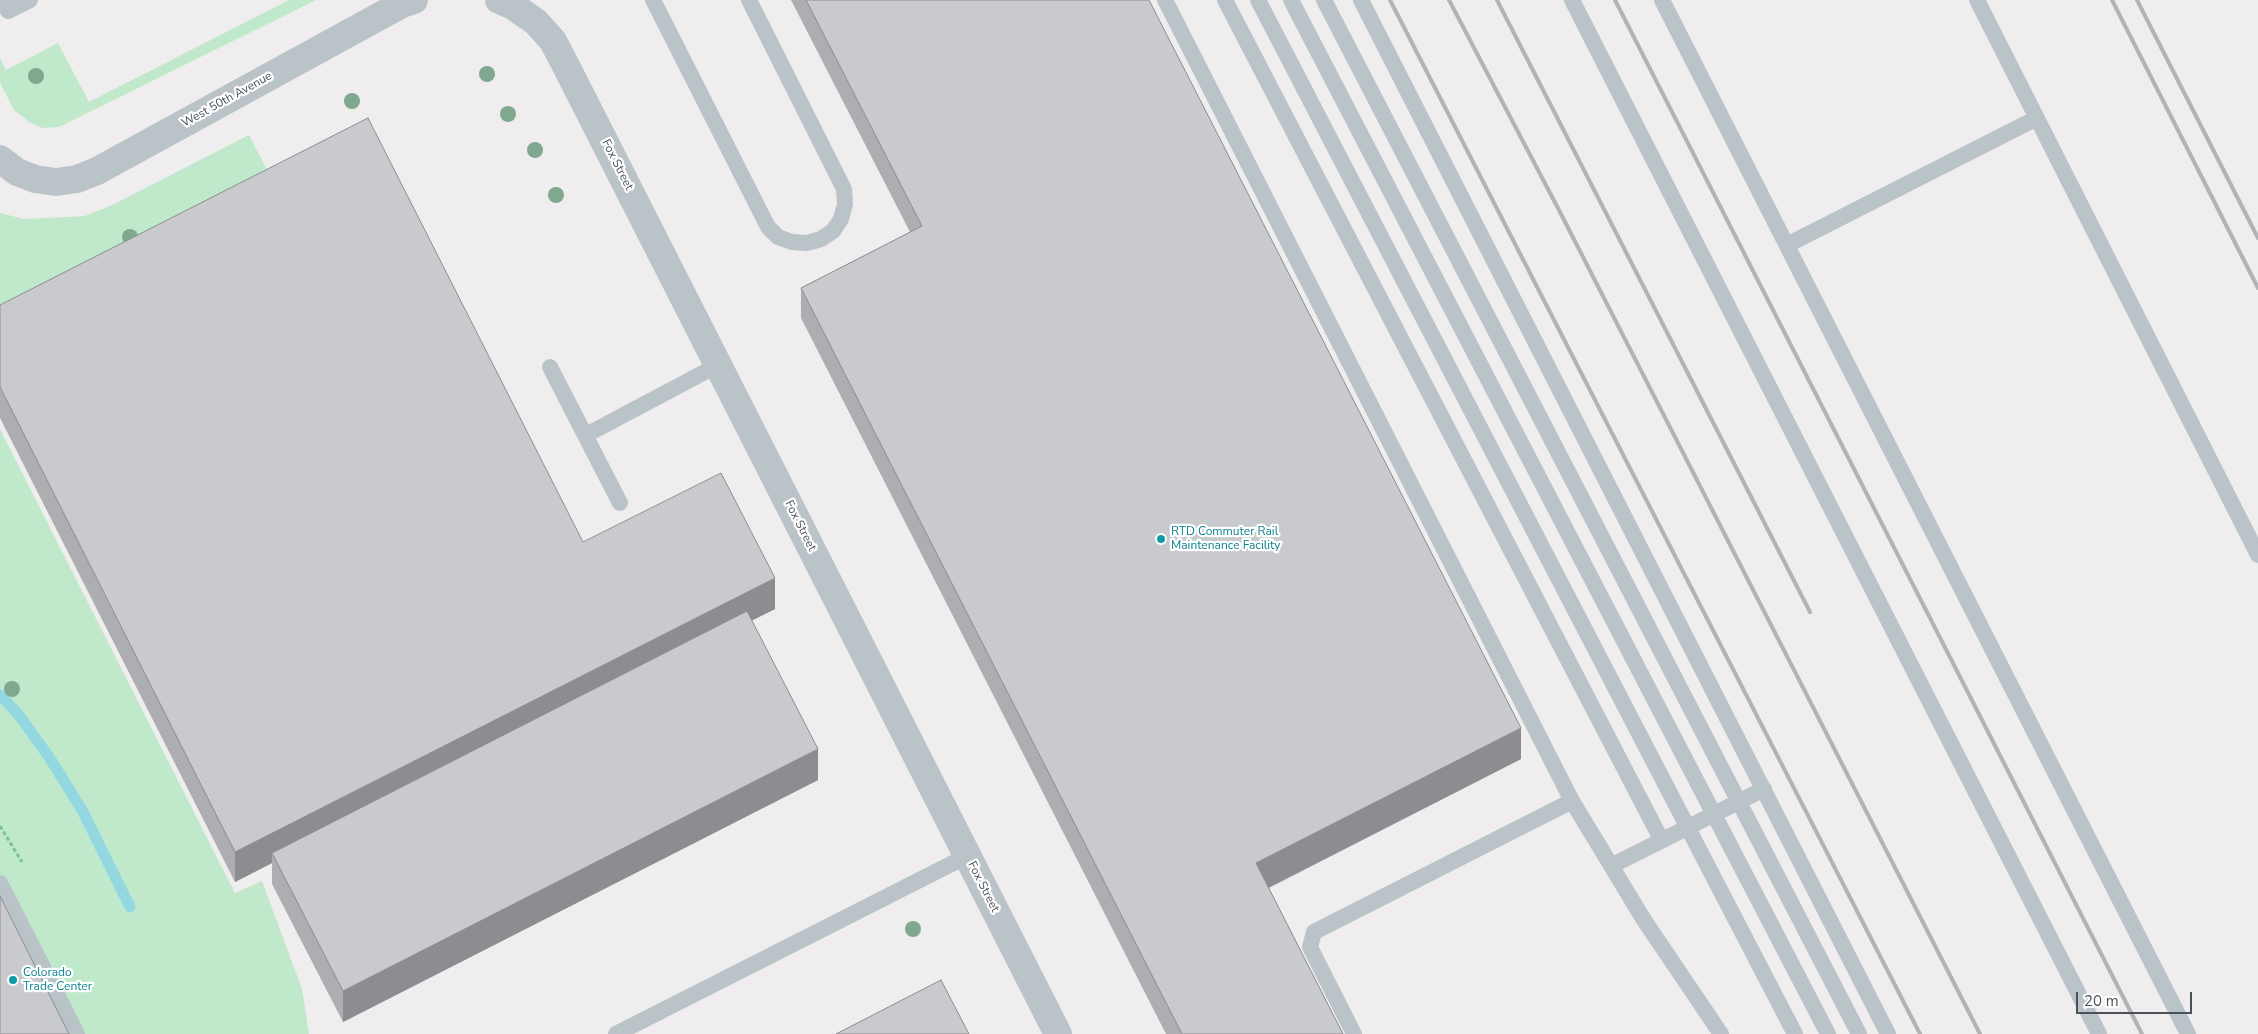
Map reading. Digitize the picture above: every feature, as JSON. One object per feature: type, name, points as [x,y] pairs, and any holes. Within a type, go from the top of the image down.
[{"type":"street","name":"West 50th Avenue","points":[[0,159],[17,172],[35,179],[56,182],[77,179],[97,171],[374,19],[414,0]]},
{"type":"street","name":"Fox Street","points":[[499,0],[513,6],[536,22],[552,41],[565,64],[1058,1034]]},
{"type":"lane","points":[[2,0],[8,11],[30,0]]},
{"type":"lane","points":[[652,0],[768,227],[778,237],[792,242],[807,244],[821,239],[833,231],[841,219],[845,204],[844,189],[749,0]]},
{"type":"lane","points":[[1165,0],[1572,801],[1644,920],[1721,1034]]},
{"type":"lane","points":[[1225,0],[1662,841]]},
{"type":"lane","points":[[1258,0],[1795,1034]]},
{"type":"lane","points":[[1291,0],[1828,1034]]},
{"type":"lane","points":[[1324,0],[1859,1034]]},
{"type":"lane","points":[[1361,0],[1888,1034]]},
{"type":"lane","points":[[1572,0],[2099,1034]]},
{"type":"lane","points":[[1662,0],[2188,1034]]},
{"type":"lane","points":[[1977,0],[2258,555]]},
{"type":"lane","points":[[1787,245],[2037,118]]},
{"type":"lane","points":[[586,435],[718,365]]},
{"type":"lane","points":[[550,367],[620,502]]},
{"type":"lane","points":[[1611,866],[1764,789]]},
{"type":"lane","points":[[1354,1034],[1310,948],[1314,932],[1572,801]]},
{"type":"lane","points":[[616,1034],[968,856]]},
{"type":"lane","points":[[0,884],[77,1034]]},
{"type":"green space","points":[[289,0],[316,0],[59,127],[42,128],[29,122],[14,110],[0,83],[0,58],[6,70],[58,43],[89,102]]},
{"type":"green space","points":[[249,135],[267,170],[0,328],[0,213],[24,219],[85,216],[112,205]]},
{"type":"green space","points":[[0,429],[235,893],[262,881],[302,989],[309,1034],[60,1034],[0,916]]},
{"type":"building","name":"RTD Commuter Rail Maintenance Facility","points":[[806,0],[1149,0],[1521,728],[1256,863],[1343,1034],[1182,1034],[801,288],[922,226]]},
{"type":"building","points":[[368,118],[583,542],[721,473],[775,578],[235,852],[0,387],[0,305]]},
{"type":"building","points":[[747,611],[818,749],[343,991],[272,853]]},
{"type":"building","name":"Colorado Trade Center","points":[[0,896],[69,1034],[0,1034]]},
{"type":"building","points":[[941,980],[969,1034],[836,1034]]},
{"type":"waterway","points":[[0,695],[19,715],[51,760],[82,810],[130,907]]},
{"type":"railway","points":[[1390,0],[1920,1034]]},
{"type":"railway","points":[[1449,0],[1561,214],[1980,1034]]},
{"type":"railway","points":[[1497,0],[1810,612]]},
{"type":"railway","points":[[1615,0],[2142,1034]]},
{"type":"railway","points":[[2112,0],[2258,288]]},
{"type":"railway","points":[[2137,0],[2258,238]]},
{"type":"place","name":"RTD Commuter Rail Maintenance Facility","points":[[1161,539]]},
{"type":"place","name":"Colorado Trade Center","points":[[13,980]]}]
